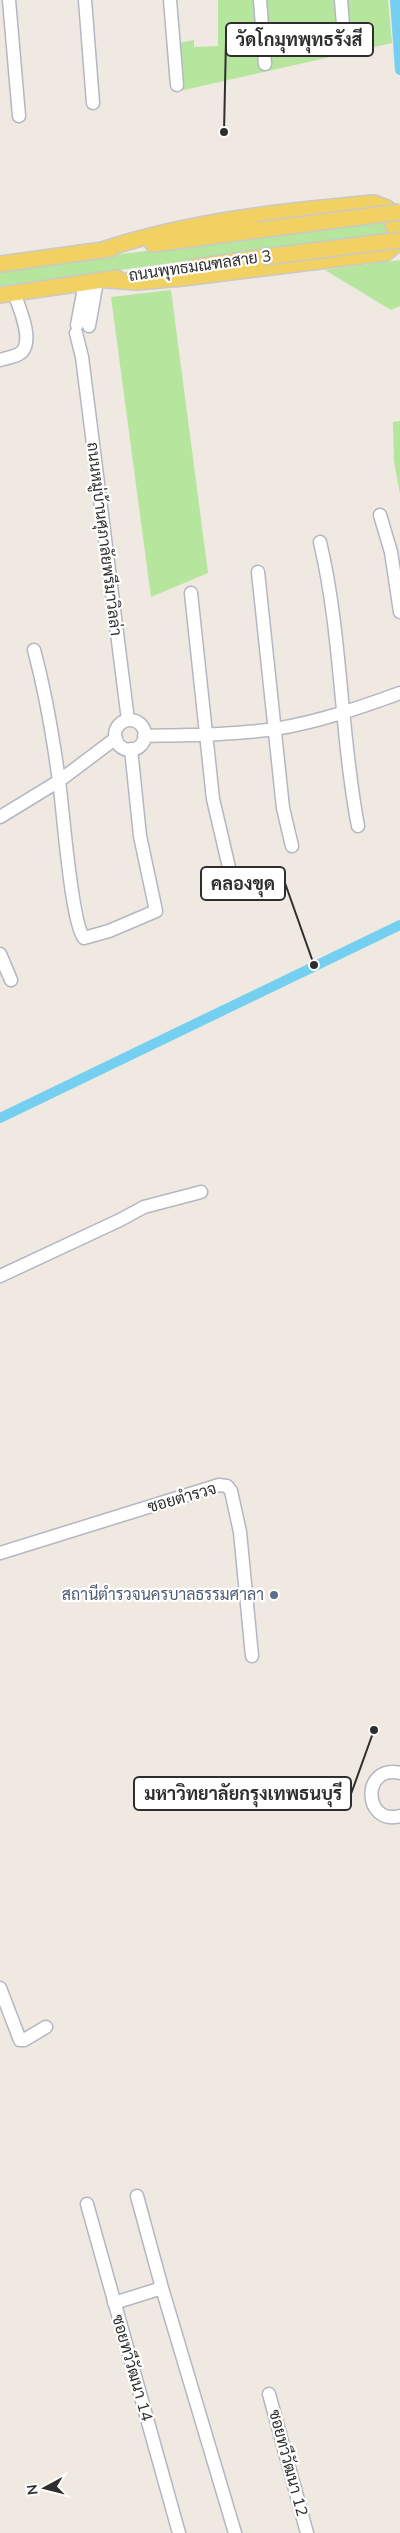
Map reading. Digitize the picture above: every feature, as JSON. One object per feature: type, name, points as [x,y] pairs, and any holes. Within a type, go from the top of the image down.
[{"type":"main road","points":[[96,281],[137,282],[183,278],[386,253],[394,246],[395,229],[387,208],[374,203],[198,225],[145,236],[102,250]]},
{"type":"main road","name":"ถนนพุทธมณฑลสาย 3","points":[[0,264],[400,212]]},
{"type":"main road","name":"ถนนพุทธมณฑลสาย 3","points":[[7,294],[264,257],[400,240]]},
{"type":"street","points":[[8,0],[19,116]]},
{"type":"street","points":[[85,0],[93,103]]},
{"type":"street","points":[[170,0],[177,85]]},
{"type":"street","points":[[260,0],[265,64]]},
{"type":"street","points":[[341,0],[345,49]]},
{"type":"street","name":"ถนนหมู่บ้านศุภาลัยพรีมาวิลล่า","points":[[96,281],[83,324],[82,357],[128,720]]},
{"type":"street","points":[[0,360],[20,354],[27,344],[27,336],[7,294]]},
{"type":"street","points":[[380,515],[392,560],[400,612]]},
{"type":"street","points":[[320,542],[328,577],[350,788],[358,826]]},
{"type":"street","points":[[258,572],[283,808],[292,846]]},
{"type":"street","points":[[191,593],[213,799],[231,876]]},
{"type":"street","points":[[34,650],[48,703],[72,894],[82,937],[89,939],[156,912],[140,836],[131,749]]},
{"type":"street","points":[[144,736],[205,735],[274,729],[343,714],[400,693]]},
{"type":"street","points":[[128,720],[140,724],[144,736],[139,747],[131,749],[120,745],[116,738],[118,726],[128,720]]},
{"type":"street","points":[[0,817],[59,780],[116,738]]},
{"type":"street","points":[[0,954],[11,980]]},
{"type":"street","points":[[0,1276],[120,1220],[144,1206],[201,1192]]},
{"type":"street","name":"ซอยตำรวจ","points":[[0,1553],[219,1485],[227,1486],[231,1491],[240,1532],[252,1656]]},
{"type":"street","points":[[400,1773],[390,1772],[379,1777],[374,1783],[371,1798],[378,1811],[384,1816],[400,1816]]},
{"type":"street","points":[[0,1988],[20,2040],[24,2040],[46,2028]]},
{"type":"street","points":[[137,2196],[162,2288],[235,2533]]},
{"type":"street","name":"ซอยทวีวัฒนา 14","points":[[86,2204],[179,2533]]},
{"type":"street","points":[[114,2303],[162,2288]]},
{"type":"street","name":"ซอยทวีวัฒนา 12","points":[[269,2394],[307,2533]]},
{"type":"green space","points":[[218,0],[388,0],[392,43],[175,92],[179,43],[194,40],[194,47],[218,46]]},
{"type":"green space","points":[[387,221],[388,234],[0,286],[0,269]]},
{"type":"green space","points":[[400,260],[400,306],[391,310],[325,270]]},
{"type":"green space","points":[[171,290],[208,573],[151,597],[111,297]]},
{"type":"green space","points":[[400,421],[400,494],[394,461],[393,422]]},
{"type":"waterway","points":[[395,0],[400,70]]},
{"type":"waterway","points":[[0,1118],[400,925]]},
{"type":"place","name":"วัดโกมุทพุทธรังสี","points":[[224,132]]},
{"type":"place","name":"คลองขุด","points":[[314,965]]},
{"type":"place","name":"สถานีตำรวจนครบาลธรรมศาลา","points":[[274,1595]]},
{"type":"place","name":"มหาวิทยาลัยกรุงเทพธนบุรี","points":[[374,1730]]}]
